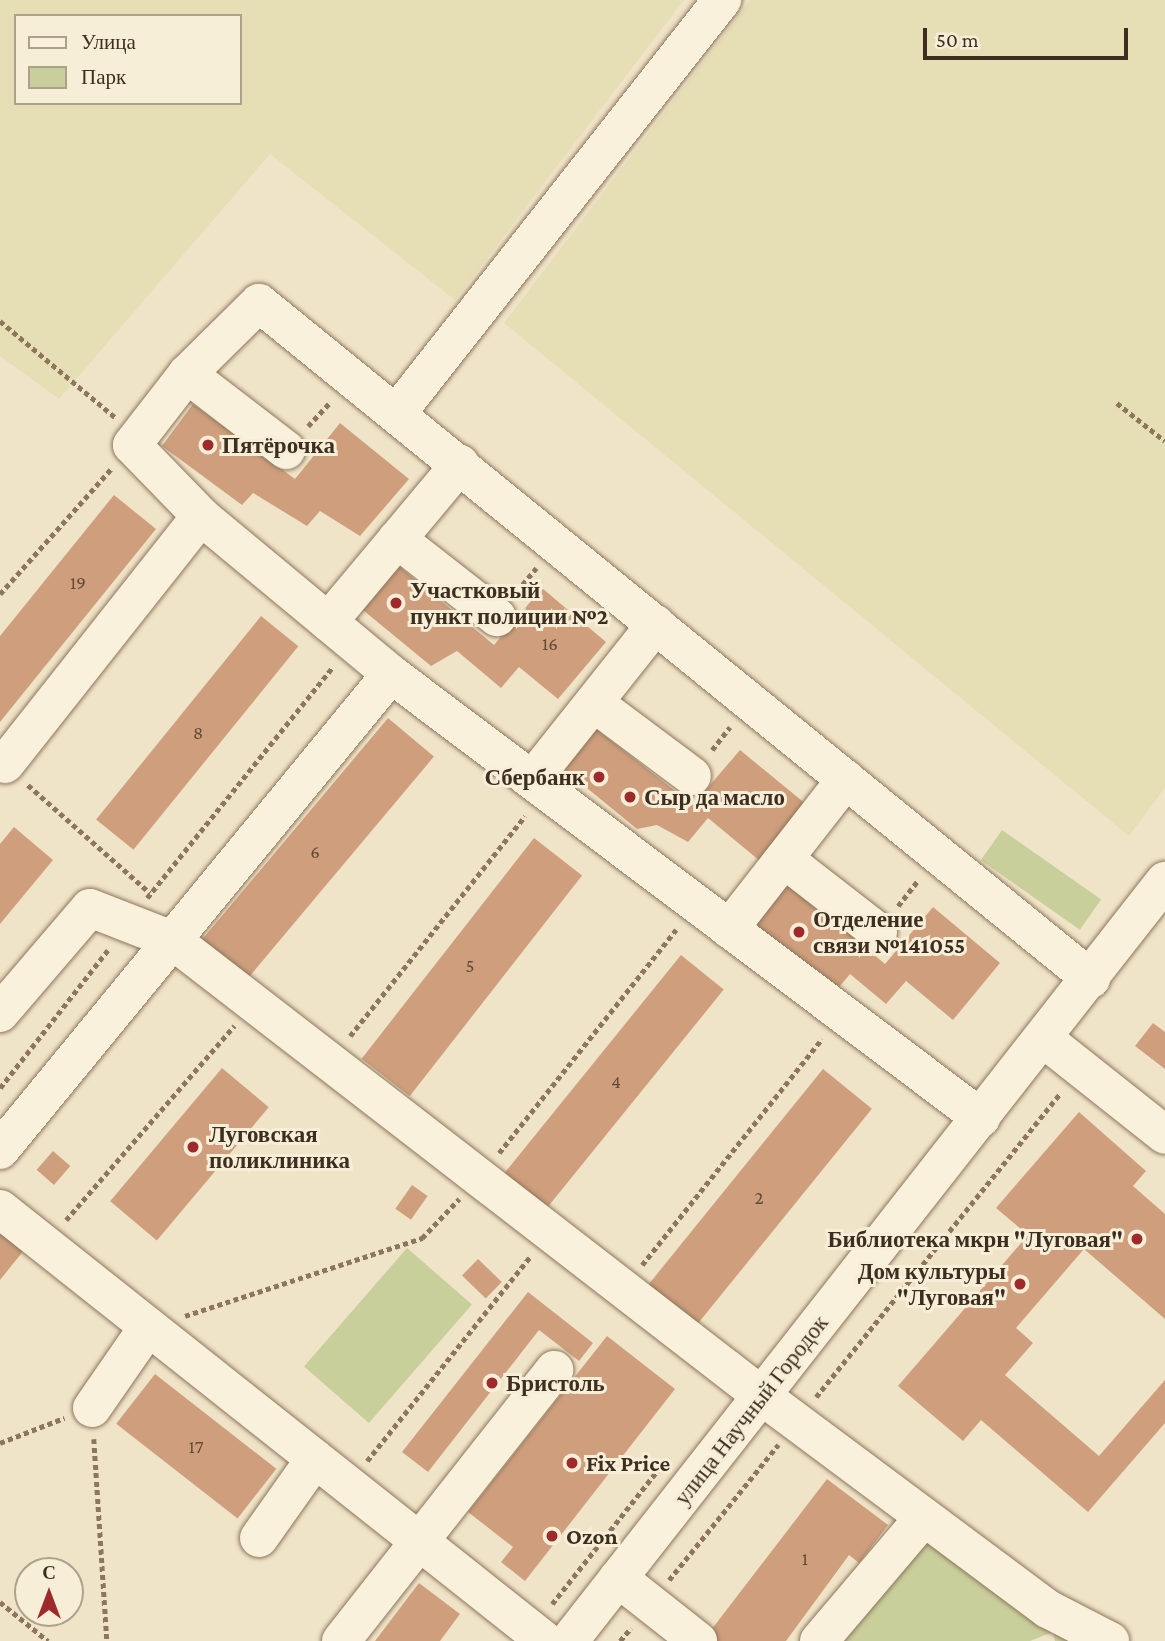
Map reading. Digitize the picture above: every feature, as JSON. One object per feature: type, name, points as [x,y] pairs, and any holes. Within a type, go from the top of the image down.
[{"type":"street","points":[[397,413],[722,0]]},
{"type":"street","points":[[981,1118],[391,674],[201,516],[132,445],[187,374],[259,303],[1091,979]]},
{"type":"street","points":[[187,374],[286,450]]},
{"type":"street","points":[[340,633],[397,539],[460,464]]},
{"type":"street","points":[[5,764],[201,516]]},
{"type":"street","points":[[397,539],[498,617]]},
{"type":"street","points":[[539,785],[594,702],[656,624]]},
{"type":"street","points":[[0,1150],[391,674]]},
{"type":"street","points":[[594,702],[692,776]]},
{"type":"street","points":[[729,929],[846,779]]},
{"type":"street","points":[[784,859],[878,932]]},
{"type":"street","name":"улица Научный Городок","points":[[569,1641],[1044,1039],[1155,894]]},
{"type":"street","points":[[0,1013],[90,908],[172,940],[762,1396],[924,1517],[1052,1625],[1110,1641]]},
{"type":"street","points":[[1044,1039],[1165,1135]]},
{"type":"street","points":[[0,1209],[538,1636]]},
{"type":"street","points":[[92,1408],[148,1327]]},
{"type":"street","points":[[341,1641],[554,1370]]},
{"type":"street","points":[[260,1538],[315,1459]]},
{"type":"street","points":[[819,1641],[924,1517]]},
{"type":"street","points":[[618,1578],[698,1641]]},
{"type":"path","points":[[0,321],[116,419],[132,445],[0,594]]},
{"type":"path","points":[[286,450],[353,377]]},
{"type":"path","points":[[1117,403],[1165,441]]},
{"type":"path","points":[[498,617],[555,542]]},
{"type":"path","points":[[0,1088],[129,924],[340,633]]},
{"type":"path","points":[[692,776],[750,701]]},
{"type":"path","points":[[5,764],[150,893]]},
{"type":"path","points":[[330,1062],[539,785]]},
{"type":"path","points":[[878,932],[938,854]]},
{"type":"path","points":[[148,1327],[422,1238],[479,1177],[696,905]]},
{"type":"path","points":[[45,1245],[254,1003]]},
{"type":"path","points":[[624,1289],[842,1013]]},
{"type":"path","points":[[620,1641],[1081,1068]]},
{"type":"path","points":[[348,1485],[550,1232]]},
{"type":"path","points":[[0,1443],[92,1408],[107,1641]]},
{"type":"path","points":[[538,1636],[675,1449]]},
{"type":"path","points":[[0,1602],[48,1641]]},
{"type":"shaded area","points":[[0,0],[684,0],[455,300],[270,154],[59,399],[0,356]]},
{"type":"shaded area","points":[[750,0],[1165,0],[1165,788],[1129,836],[504,323]]},
{"type":"green space","points":[[1002,830],[1101,899],[1080,930],[981,860]]},
{"type":"green space","points":[[407,1248],[472,1304],[369,1423],[304,1366]]},
{"type":"green space","points":[[917,1532],[1088,1641],[1055,1641],[1053,1632],[1030,1641],[832,1641]]},
{"type":"building","points":[[193,404],[295,479],[340,423],[409,479],[360,536],[320,511],[307,526],[253,493],[242,505],[162,446]]},
{"type":"building","points":[[114,495],[156,529],[0,722],[0,636]]},
{"type":"building","points":[[395,563],[494,645],[542,588],[606,642],[558,699],[519,667],[501,688],[457,651],[431,666],[358,606]]},
{"type":"building","points":[[261,616],[298,646],[133,850],[96,820]]},
{"type":"building","points":[[388,718],[434,757],[241,986],[195,948]]},
{"type":"building","points":[[590,724],[693,805],[740,750],[807,805],[760,861],[708,818],[688,842],[657,825],[637,829],[560,766]]},
{"type":"building","points":[[14,827],[53,860],[0,924],[0,844]]},
{"type":"building","points":[[534,838],[582,876],[410,1096],[362,1059]]},
{"type":"building","points":[[788,883],[885,964],[933,907],[1000,963],[953,1020],[906,981],[886,1004],[850,974],[835,992],[754,924]]},
{"type":"building","points":[[681,955],[724,990],[548,1207],[505,1173]]},
{"type":"building","points":[[1153,1023],[1165,1032],[1165,1069],[1135,1046]]},
{"type":"building","points":[[222,1068],[269,1107],[157,1241],[110,1201]]},
{"type":"building","points":[[823,1069],[872,1109],[694,1328],[646,1288]]},
{"type":"building","name":"Дом культуры \"Луговая\"","points":[[1079,1112],[1146,1171],[1133,1186],[1165,1214],[1165,1319],[1084,1249],[1016,1328],[1033,1343],[1005,1375],[1099,1456],[1165,1380],[1165,1423],[1088,1512],[981,1420],[963,1441],[898,1386],[1028,1235],[996,1208]]},
{"type":"building","points":[[53,1151],[70,1166],[54,1185],[37,1170]]},
{"type":"building","points":[[412,1185],[428,1196],[411,1220],[395,1209]]},
{"type":"building","points":[[0,1229],[25,1249],[0,1280]]},
{"type":"building","points":[[478,1259],[502,1282],[486,1298],[462,1276]]},
{"type":"building","points":[[528,1292],[593,1343],[579,1361],[539,1330],[428,1472],[402,1452]]},
{"type":"building","points":[[607,1336],[675,1389],[525,1581],[501,1562],[513,1547],[468,1512]]},
{"type":"building","points":[[155,1374],[276,1469],[238,1518],[116,1424]]},
{"type":"building","points":[[827,1479],[888,1525],[859,1563],[849,1555],[786,1641],[709,1641],[705,1638]]},
{"type":"building","points":[[419,1583],[460,1614],[440,1641],[375,1641]]},
{"type":"place","name":"Пятёрочка","points":[[208,445]]},
{"type":"place","name":"Участковый пункт полиции №2","points":[[396,603]]},
{"type":"place","name":"Сбербанк","points":[[599,777]]},
{"type":"place","name":"Сыр да масло","points":[[630,797]]},
{"type":"place","name":"Отделение связи №141055","points":[[799,932]]},
{"type":"place","name":"Луговская поликлиника","points":[[193,1147]]},
{"type":"place","name":"Библиотека мкрн \"Луговая\"","points":[[1137,1239]]},
{"type":"place","name":"Дом культуры \"Луговая\"","points":[[1020,1284]]},
{"type":"place","name":"Бристоль","points":[[492,1383]]},
{"type":"place","name":"Fix Price","points":[[572,1463]]},
{"type":"place","name":"Ozon","points":[[552,1536]]}]
